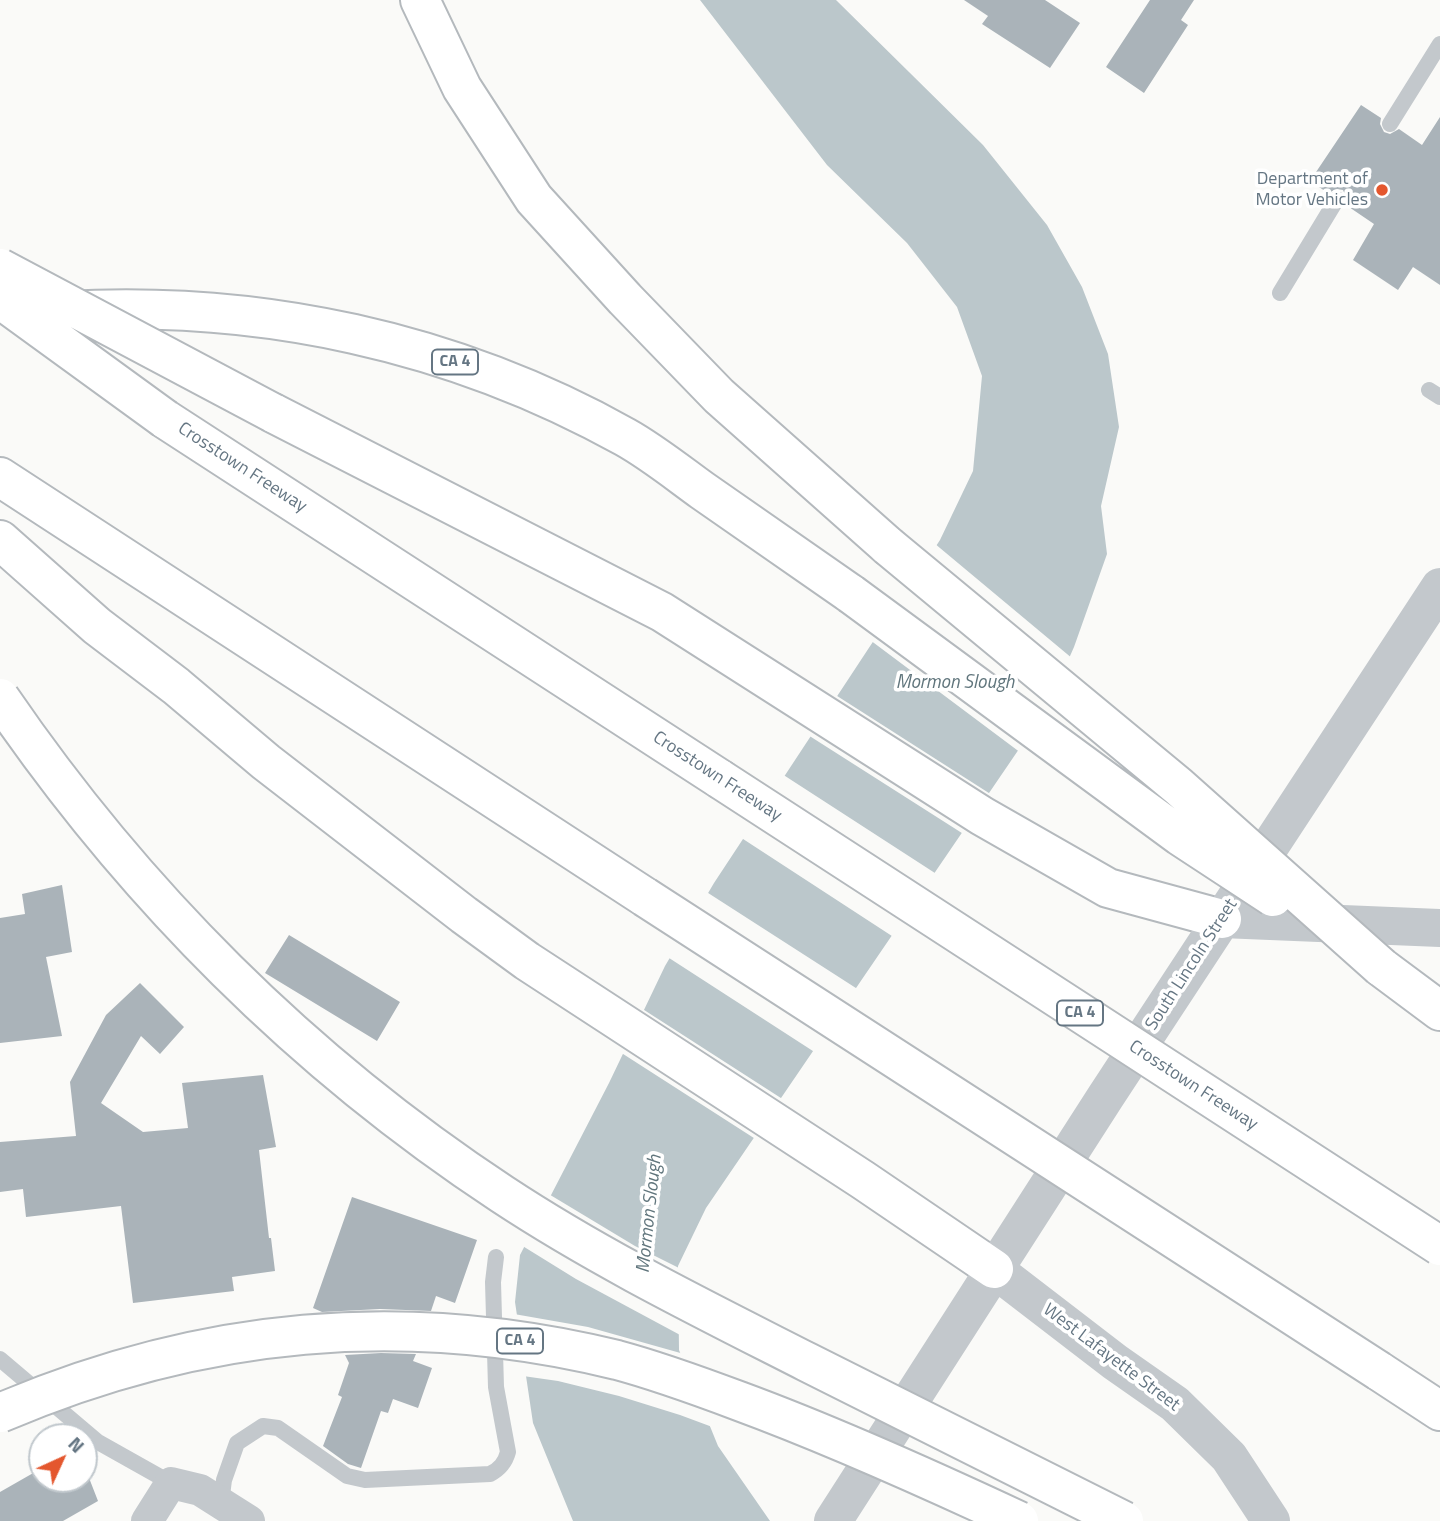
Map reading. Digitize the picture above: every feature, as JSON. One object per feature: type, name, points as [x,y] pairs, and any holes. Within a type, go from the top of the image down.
[{"type":"highway","points":[[420,0],[462,88],[534,199],[625,299],[719,396],[888,546],[1178,786],[1381,967]]},
{"type":"highway","points":[[0,268],[273,413],[662,612],[982,816],[1108,888],[1222,919]]},
{"type":"highway","name":"Crosstown Freeway","points":[[0,299],[166,419],[1440,1246]]},
{"type":"highway","name":"CA 4","points":[[0,317],[27,312],[126,307],[272,318],[346,331],[437,355],[507,380],[565,405],[627,438],[851,594],[1180,836],[1381,967],[1440,1011]]},
{"type":"highway","points":[[0,477],[1440,1411]]},
{"type":"highway","points":[[0,540],[97,626],[392,861],[527,961],[994,1269]]},
{"type":"highway","points":[[0,698],[85,814],[181,925],[282,1023],[349,1082],[410,1130],[516,1203],[585,1246],[668,1292],[1124,1521]]},
{"type":"highway","name":"CA 4","points":[[0,1413],[107,1372],[170,1355],[233,1343],[298,1334],[362,1331],[427,1331],[492,1337],[619,1361],[681,1380],[842,1442],[1019,1521]]},
{"type":"street","name":"South Lincoln Street","points":[[833,1521],[994,1269],[1440,587]]},
{"type":"street","points":[[1222,919],[1440,928]]},
{"type":"street","name":"West Lafayette Street","points":[[994,1269],[1115,1362],[1175,1404],[1228,1457],[1271,1521]]},
{"type":"street","points":[[147,1521],[171,1483],[200,1490],[249,1521]]},
{"type":"lane","points":[[1390,124],[1440,44]]},
{"type":"lane","points":[[1280,293],[1337,199]]},
{"type":"lane","points":[[221,1503],[223,1480],[237,1443],[263,1426],[278,1427],[347,1476],[365,1480],[490,1474],[496,1471],[505,1462],[508,1452],[496,1387],[493,1282],[496,1257]]},
{"type":"lane","points":[[0,1359],[98,1443],[171,1483]]},
{"type":"water","name":"Mormon Slough","points":[[700,0],[836,0],[983,145],[1047,225],[1082,287],[1108,354],[1119,427],[1101,506],[1107,554],[1074,647],[1047,708],[706,1208],[678,1266],[679,1350],[718,1446],[770,1521],[573,1521],[533,1423],[515,1302],[520,1255],[609,1083],[665,966],[714,883],[940,540],[973,471],[982,376],[957,307],[907,243],[827,165]]},
{"type":"pier","points":[[934,543],[1073,659],[1050,710],[1021,753],[870,640]]},
{"type":"pier","points":[[834,694],[992,795],[965,835],[808,735]]},
{"type":"pier","points":[[782,774],[938,875],[895,938],[740,837]]},
{"type":"pier","points":[[705,891],[859,990],[816,1053],[666,956]]},
{"type":"pier","points":[[641,1008],[784,1100],[757,1140],[620,1052]]},
{"type":"pier","points":[[547,1193],[635,1246],[681,1269],[682,1336],[576,1279],[521,1245]]},
{"type":"pier","points":[[514,1314],[588,1327],[684,1354],[715,1428],[619,1396],[558,1381],[523,1376]]},
{"type":"building","points":[[964,0],[1045,0],[1080,23],[1050,68],[982,24],[988,16]]},
{"type":"building","points":[[1150,0],[1194,0],[1181,20],[1188,25],[1144,93],[1106,67]]},
{"type":"building","name":"Department of Motor Vehicles","points":[[1361,105],[1381,118],[1380,124],[1384,132],[1390,134],[1399,129],[1422,145],[1440,117],[1440,285],[1413,267],[1398,290],[1353,260],[1374,224],[1346,205],[1347,199],[1343,190],[1337,189],[1328,193],[1310,181]]},
{"type":"building","points":[[62,885],[72,952],[46,957],[62,1036],[0,1043],[0,918],[25,914],[22,894]]},
{"type":"building","points":[[289,935],[400,1002],[377,1041],[265,973]]},
{"type":"building","points":[[140,983],[184,1027],[160,1054],[141,1036],[101,1103],[143,1132],[188,1128],[182,1083],[263,1075],[276,1147],[259,1150],[275,1271],[232,1277],[234,1291],[133,1303],[121,1206],[26,1217],[23,1189],[0,1192],[0,1142],[76,1136],[70,1082],[106,1015]]},
{"type":"building","points":[[352,1197],[477,1240],[455,1303],[436,1296],[431,1311],[380,1309],[322,1312],[313,1308]]},
{"type":"building","points":[[416,1354],[413,1361],[432,1368],[418,1408],[393,1399],[388,1413],[381,1411],[361,1468],[348,1464],[323,1446],[342,1397],[338,1395],[349,1363],[345,1355]]},
{"type":"building","points":[[28,1476],[28,1493],[95,1493],[98,1501],[63,1521],[0,1521],[0,1492]]},
{"type":"place","name":"Department of Motor Vehicles","points":[[1382,190]]}]
